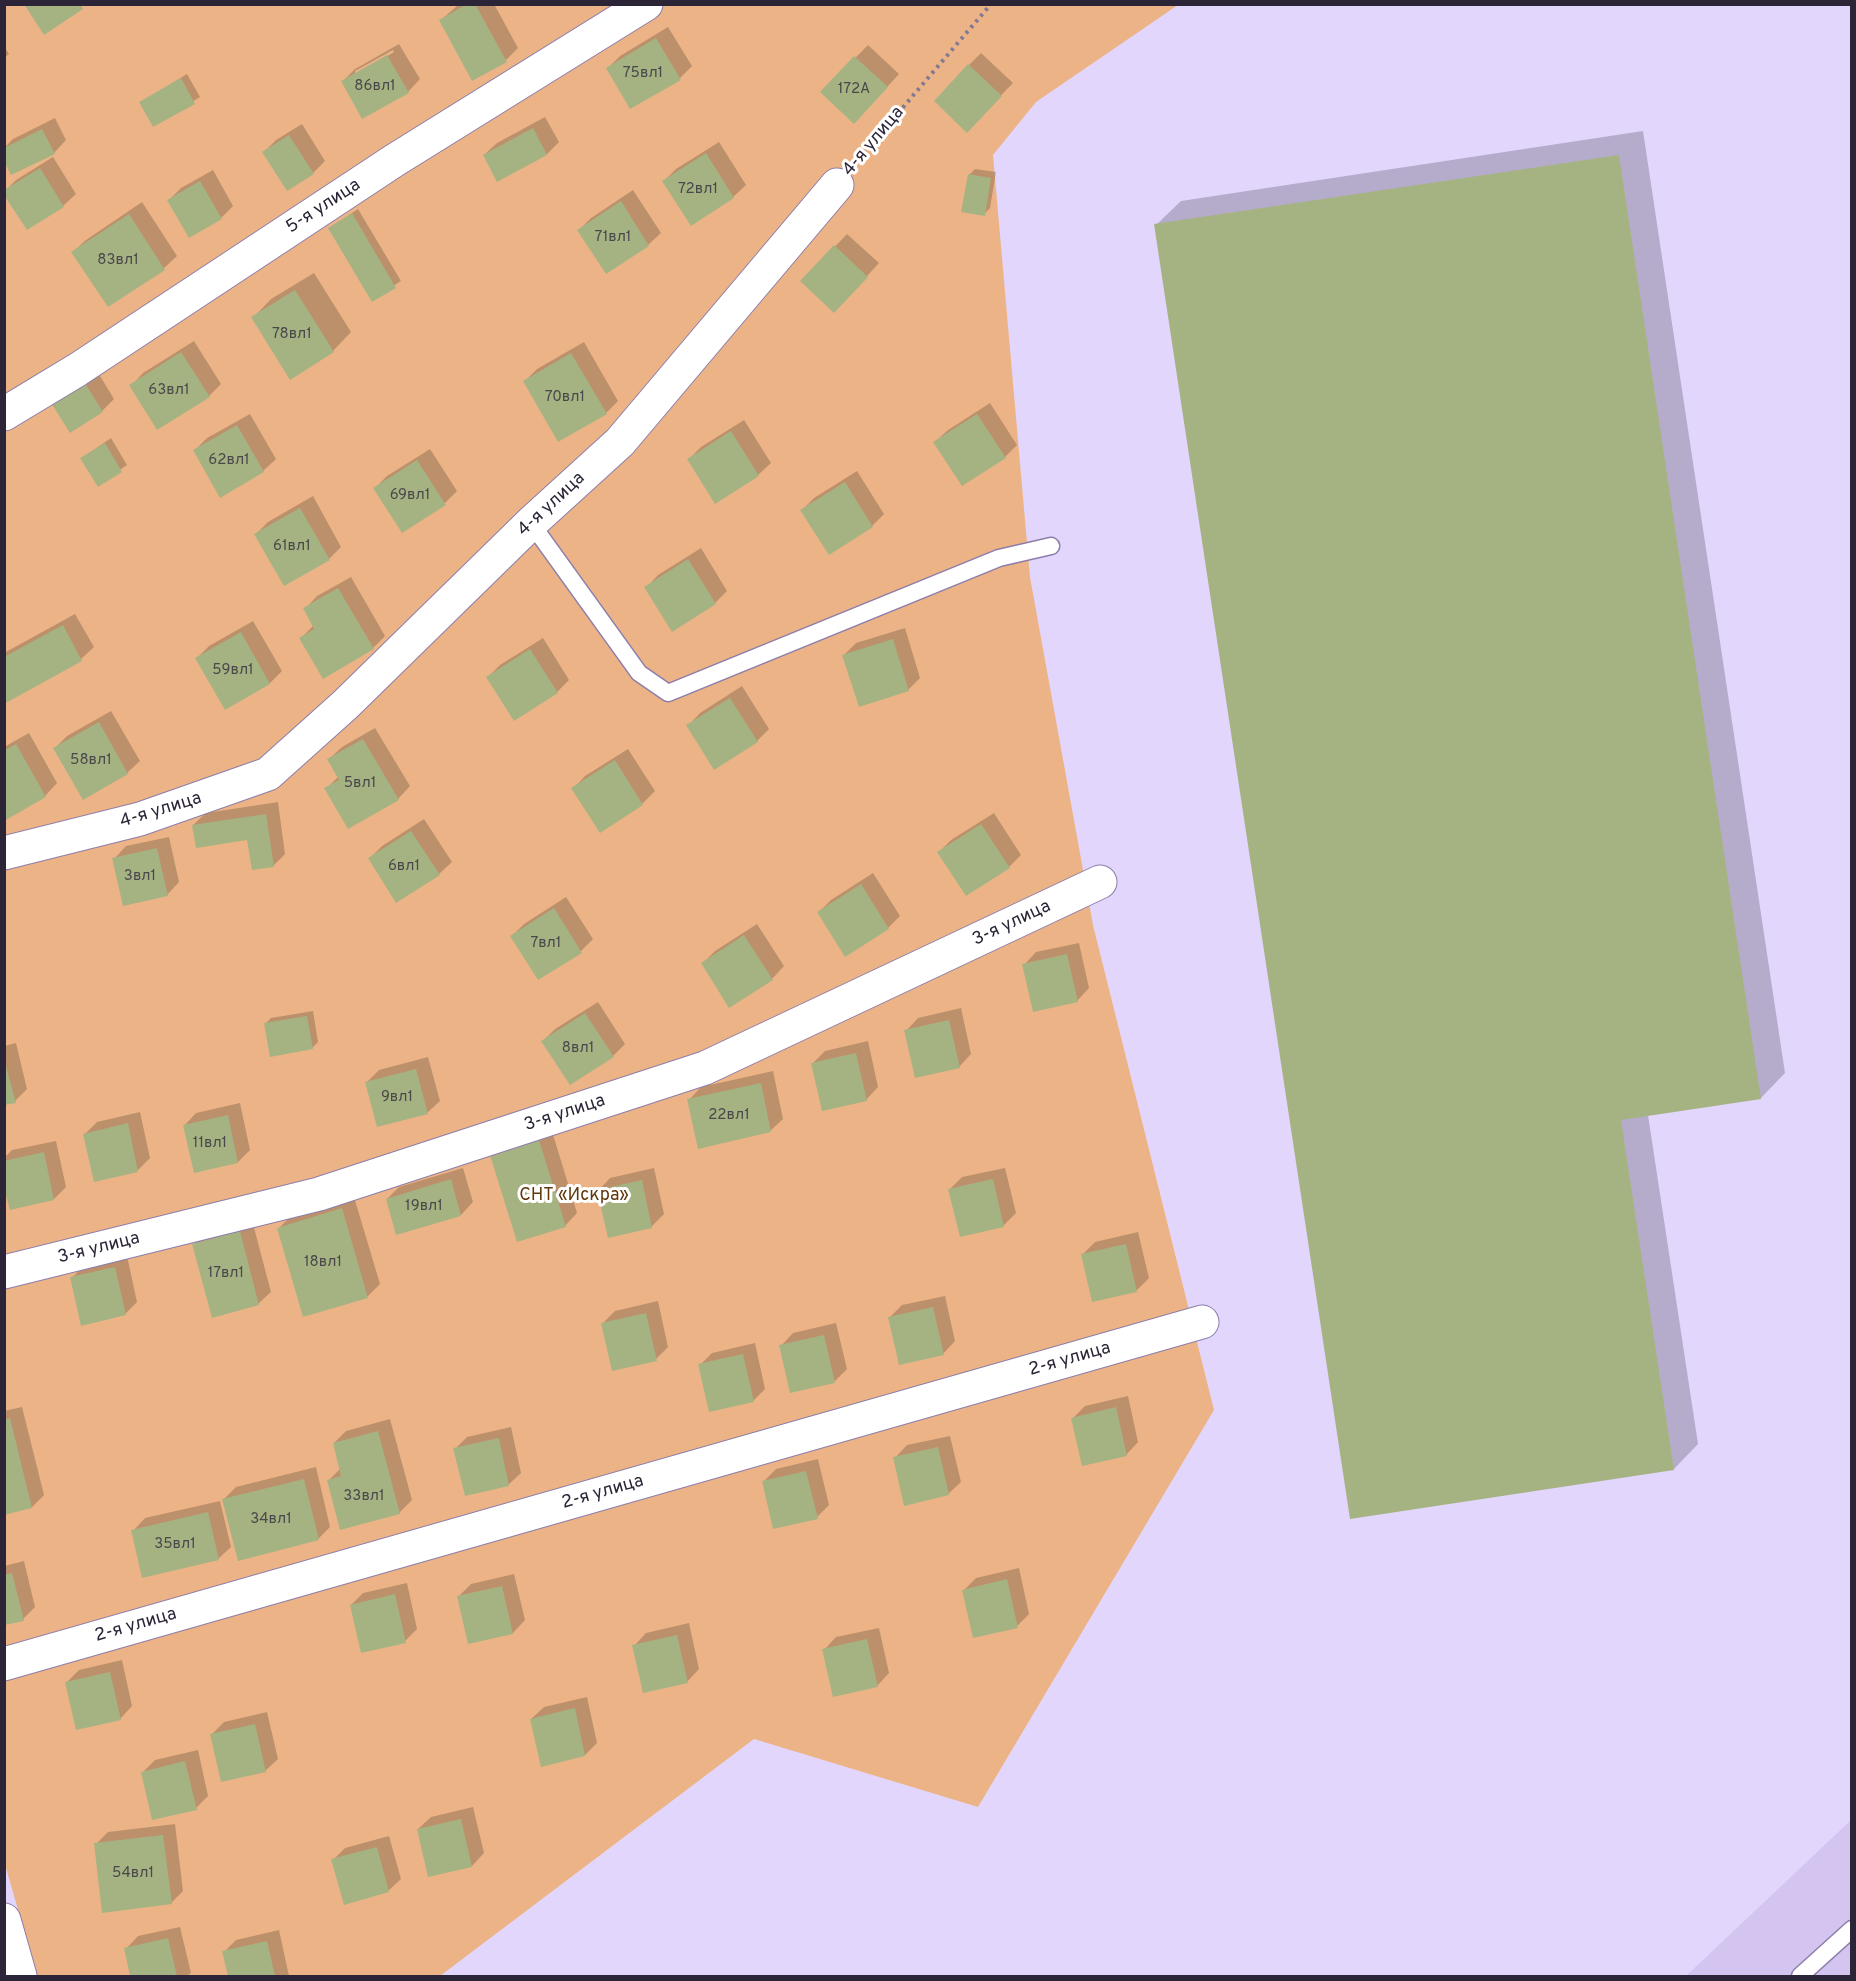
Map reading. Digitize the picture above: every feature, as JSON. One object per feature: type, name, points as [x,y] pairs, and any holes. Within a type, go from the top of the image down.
[{"type":"street","name":"5-я улица","points":[[4,414],[77,370],[395,160],[646,4]]},
{"type":"street","name":"4-я улица","points":[[4,853],[140,819],[268,774],[360,690],[531,524],[620,442],[837,185]]},
{"type":"street","name":"3-я улица","points":[[4,1272],[319,1194],[705,1068],[1100,882]]},
{"type":"street","name":"2-я улица","points":[[4,1664],[1202,1322]]},
{"type":"street","points":[[4,1920],[20,1977]]},
{"type":"lane","points":[[531,524],[639,673],[668,693],[979,566],[1051,546]]},
{"type":"lane","points":[[1800,1977],[1851,1929]]},
{"type":"path","name":"4-я улица","points":[[837,185],[991,4]]},
{"type":"shaded area","points":[[1851,1820],[1851,1976],[1686,1976]]},
{"type":"green space","name":"СНТ «Искра»","points":[[4,5],[1178,5],[1036,102],[993,155],[1030,577],[1093,925],[1214,1410],[978,1807],[754,1739],[440,1976],[37,1976],[4,1861]]},
{"type":"building","points":[[24,4],[80,4],[83,9],[44,35]]},
{"type":"building","points":[[467,4],[475,4],[507,62],[472,81],[439,20]]},
{"type":"building","points":[[656,38],[681,80],[630,109],[606,68]]},
{"type":"building","points":[[387,55],[409,93],[362,119],[341,81]]},
{"type":"building","points":[[854,56],[888,87],[854,124],[820,92]]},
{"type":"building","points":[[968,64],[1002,96],[967,133],[934,101]]},
{"type":"building","points":[[181,78],[195,104],[153,127],[139,102]]},
{"type":"building","points":[[533,128],[547,155],[497,182],[483,155]]},
{"type":"building","points":[[42,129],[55,154],[11,175],[4,161],[4,148]]},
{"type":"building","points":[[289,135],[314,174],[287,191],[262,152]]},
{"type":"building","points":[[706,153],[734,198],[691,226],[662,181]]},
{"type":"building","points":[[1619,155],[1761,1099],[1621,1120],[1674,1470],[1350,1519],[1154,224]]},
{"type":"building","points":[[40,168],[64,207],[27,230],[4,195],[4,190]]},
{"type":"building","points":[[968,174],[991,178],[985,216],[961,212]]},
{"type":"building","points":[[200,181],[222,219],[189,238],[167,200]]},
{"type":"building","points":[[621,201],[649,246],[606,274],[577,230]]},
{"type":"building","points":[[352,213],[396,288],[372,302],[328,228]]},
{"type":"building","points":[[129,214],[165,270],[108,307],[71,252]]},
{"type":"building","points":[[834,245],[868,277],[834,313],[800,281]]},
{"type":"building","points":[[295,290],[334,352],[290,380],[251,317]]},
{"type":"building","points":[[181,352],[210,397],[157,430],[129,385]]},
{"type":"building","points":[[571,353],[607,414],[558,442],[523,381]]},
{"type":"building","points":[[81,377],[103,412],[70,433],[48,398]]},
{"type":"building","points":[[977,414],[1006,458],[962,486],[933,442]]},
{"type":"building","points":[[237,425],[264,472],[220,498],[193,450]]},
{"type":"building","points":[[731,431],[759,476],[715,504],[687,459]]},
{"type":"building","points":[[105,443],[122,472],[98,487],[80,458]]},
{"type":"building","points":[[417,460],[446,505],[402,533],[373,488]]},
{"type":"building","points":[[845,482],[873,527],[829,555],[800,510]]},
{"type":"building","points":[[300,508],[330,560],[284,586],[254,534]]},
{"type":"building","points":[[688,559],[716,604],[672,632],[644,587]]},
{"type":"building","points":[[338,588],[374,649],[323,679],[299,638],[314,629],[303,608]]},
{"type":"building","points":[[63,625],[82,661],[4,704],[4,657]]},
{"type":"building","points":[[241,632],[270,684],[225,710],[195,658]]},
{"type":"building","points":[[893,639],[909,691],[859,707],[842,655]]},
{"type":"building","points":[[530,649],[558,693],[514,721],[486,677]]},
{"type":"building","points":[[730,698],[758,742],[714,770],[686,725]]},
{"type":"building","points":[[99,722],[128,774],[83,800],[53,748]]},
{"type":"building","points":[[363,739],[399,800],[348,829],[324,788],[339,780],[327,759]]},
{"type":"building","points":[[16,744],[46,797],[4,821],[4,751]]},
{"type":"building","points":[[615,760],[643,805],[600,833],[571,788]]},
{"type":"building","points":[[266,814],[274,867],[252,870],[247,840],[196,848],[192,825]]},
{"type":"building","points":[[981,824],[1010,868],[966,896],[937,852]]},
{"type":"building","points":[[411,831],[440,875],[396,903],[368,858]]},
{"type":"building","points":[[157,848],[168,896],[123,906],[112,858]]},
{"type":"building","points":[[861,884],[889,929],[845,957],[817,912]]},
{"type":"building","points":[[554,908],[582,953],[538,980],[510,936]]},
{"type":"building","points":[[744,935],[773,980],[729,1008],[701,963]]},
{"type":"building","points":[[1067,954],[1078,1002],[1033,1012],[1022,964]]},
{"type":"building","points":[[585,1013],[614,1057],[570,1085],[541,1041]]},
{"type":"building","points":[[307,1016],[313,1049],[270,1057],[264,1023]]},
{"type":"building","points":[[949,1020],[960,1068],[915,1078],[904,1030]]},
{"type":"building","points":[[856,1053],[867,1101],[822,1111],[811,1063]]},
{"type":"building","points":[[4,1059],[16,1103],[4,1105]]},
{"type":"building","points":[[416,1069],[428,1114],[377,1127],[365,1082]]},
{"type":"building","points":[[761,1083],[771,1132],[698,1149],[687,1099]]},
{"type":"building","points":[[228,1115],[238,1163],[194,1173],[183,1125]]},
{"type":"building","points":[[128,1123],[138,1172],[94,1182],[83,1134]]},
{"type":"building","points":[[539,1140],[566,1227],[517,1242],[490,1155]]},
{"type":"building","points":[[44,1152],[54,1200],[10,1210],[4,1188],[4,1161]]},
{"type":"building","points":[[451,1179],[461,1216],[396,1235],[386,1199]]},
{"type":"building","points":[[993,1179],[1004,1227],[960,1237],[948,1189]]},
{"type":"building","points":[[642,1180],[652,1228],[608,1238],[597,1190]]},
{"type":"building","points":[[342,1208],[368,1298],[303,1317],[277,1228]]},
{"type":"building","points":[[240,1231],[259,1305],[212,1318],[192,1244]]},
{"type":"building","points":[[1126,1244],[1137,1292],[1092,1302],[1081,1254]]},
{"type":"building","points":[[115,1267],[126,1315],[81,1326],[70,1277]]},
{"type":"building","points":[[933,1307],[944,1355],[899,1365],[888,1317]]},
{"type":"building","points":[[646,1313],[657,1361],[612,1371],[601,1323]]},
{"type":"building","points":[[824,1335],[835,1383],[790,1393],[779,1345]]},
{"type":"building","points":[[743,1354],[754,1402],[709,1412],[698,1364]]},
{"type":"building","points":[[1116,1407],[1127,1456],[1082,1466],[1071,1418]]},
{"type":"building","points":[[10,1418],[32,1508],[4,1515],[4,1420]]},
{"type":"building","points":[[378,1431],[400,1514],[340,1530],[327,1480],[341,1476],[333,1443]]},
{"type":"building","points":[[499,1438],[509,1486],[465,1496],[453,1448]]},
{"type":"building","points":[[938,1447],[949,1495],[904,1506],[893,1457]]},
{"type":"building","points":[[806,1471],[818,1519],[773,1529],[762,1481]]},
{"type":"building","points":[[304,1479],[319,1540],[238,1561],[222,1499]]},
{"type":"building","points":[[208,1512],[219,1560],[142,1578],[131,1530]]},
{"type":"building","points":[[12,1573],[24,1621],[4,1625],[4,1575]]},
{"type":"building","points":[[1007,1579],[1018,1628],[973,1638],[962,1590]]},
{"type":"building","points":[[502,1586],[513,1634],[468,1644],[457,1596]]},
{"type":"building","points":[[395,1594],[406,1643],[361,1653],[350,1605]]},
{"type":"building","points":[[677,1635],[688,1683],[643,1693],[632,1645]]},
{"type":"building","points":[[867,1639],[878,1687],[833,1697],[822,1649]]},
{"type":"building","points":[[110,1672],[121,1720],[76,1730],[65,1682]]},
{"type":"building","points":[[575,1708],[585,1756],[541,1767],[530,1719]]},
{"type":"building","points":[[255,1724],[266,1772],[221,1782],[210,1734]]},
{"type":"building","points":[[185,1761],[197,1810],[152,1820],[141,1772]]},
{"type":"building","points":[[461,1819],[472,1867],[428,1877],[417,1829]]},
{"type":"building","points":[[163,1835],[172,1904],[102,1913],[94,1843]]},
{"type":"building","points":[[377,1847],[389,1892],[344,1905],[331,1859]]},
{"type":"building","points":[[168,1938],[177,1976],[130,1976],[124,1948]]},
{"type":"building","points":[[267,1941],[275,1976],[228,1976],[222,1951]]}]
